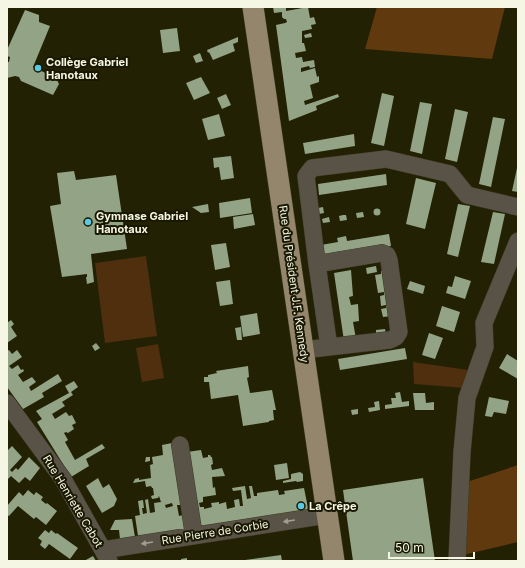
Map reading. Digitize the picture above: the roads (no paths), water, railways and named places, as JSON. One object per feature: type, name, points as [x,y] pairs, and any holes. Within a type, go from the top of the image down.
[{"type":"main road","name":"Rue du Président J.F. Kennedy","points":[[253,7],[334,561]]},
{"type":"street","points":[[329,347],[306,176],[312,168],[386,159],[450,174],[467,195],[518,207]]},
{"type":"street","points":[[457,561],[462,452],[467,398],[485,347],[484,323],[518,241]]},
{"type":"street","points":[[303,350],[390,340],[396,338],[399,332],[389,260],[387,255],[382,253],[317,264]]},
{"type":"street","name":"Rue Henriette Cabot","points":[[7,403],[63,479],[106,555]]},
{"type":"street","points":[[180,445],[194,536]]},
{"type":"street","name":"Rue Pierre de Corbie","points":[[106,555],[194,536],[327,515]]},
{"type":"place","name":"Collège Gabriel Hanotaux","points":[[38,68]]},
{"type":"place","name":"Gymnase Gabriel Hanotaux","points":[[88,222]]},
{"type":"place","name":"La Crêpe","points":[[301,506]]}]
